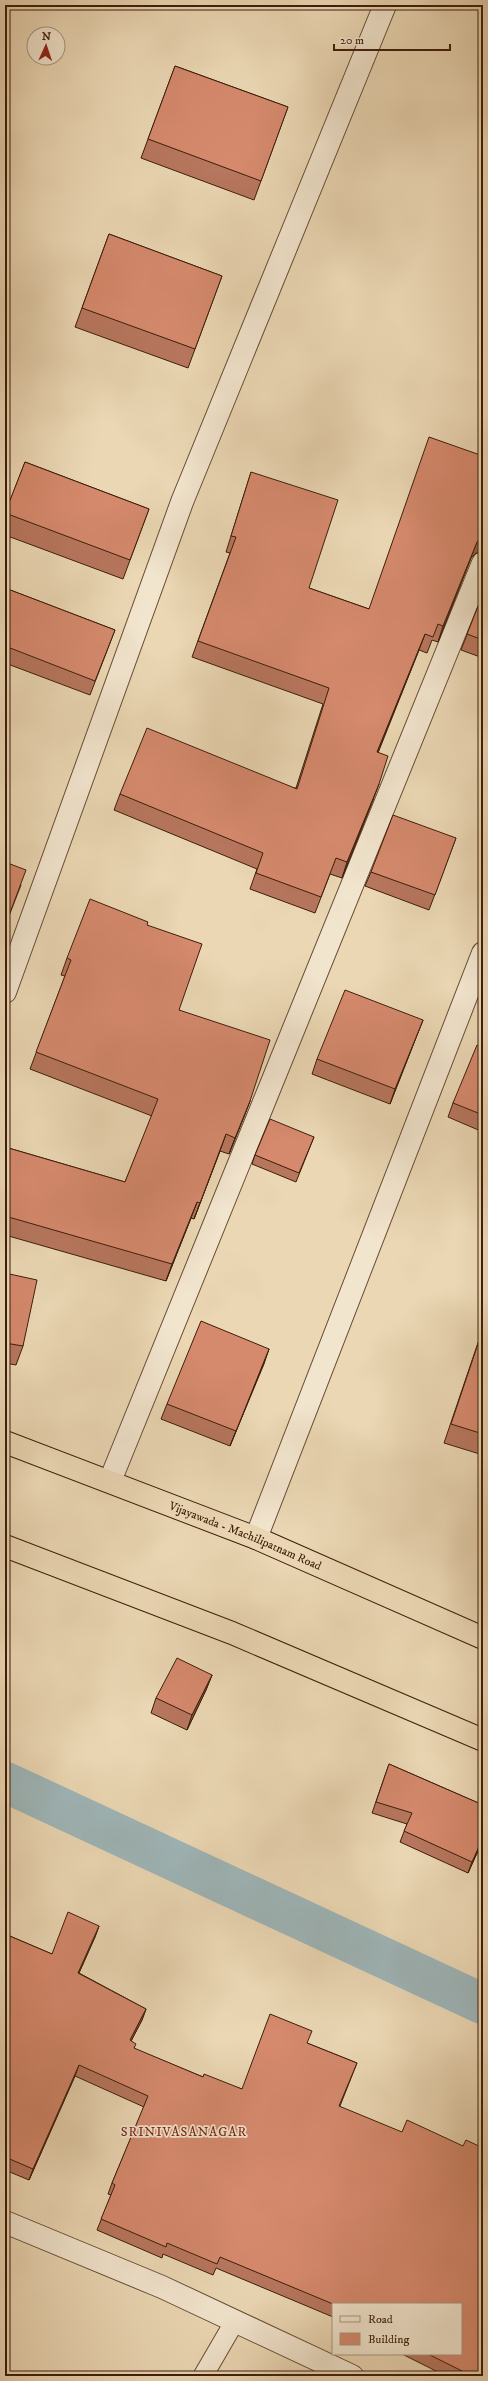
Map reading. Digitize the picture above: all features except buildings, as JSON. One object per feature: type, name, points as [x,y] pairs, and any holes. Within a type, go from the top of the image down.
[{"type":"highway","name":"Vijayawada - Machilipatnam Road","points":[[5,1442],[110,1480],[256,1538],[483,1638]]},
{"type":"highway","points":[[5,1546],[232,1633],[483,1740]]},
{"type":"street","points":[[5,992],[182,502],[385,5]]},
{"type":"street","points":[[110,1480],[483,563]]},
{"type":"street","points":[[256,1538],[483,953]]},
{"type":"street","points":[[5,2222],[162,2287],[352,2376]]},
{"type":"lane","points":[[202,2376],[235,2321]]},
{"type":"waterway","points":[[5,1782],[483,2004]]},
{"type":"district","name":"SRINIVASANAGAR","points":[[184,2131]]}]
